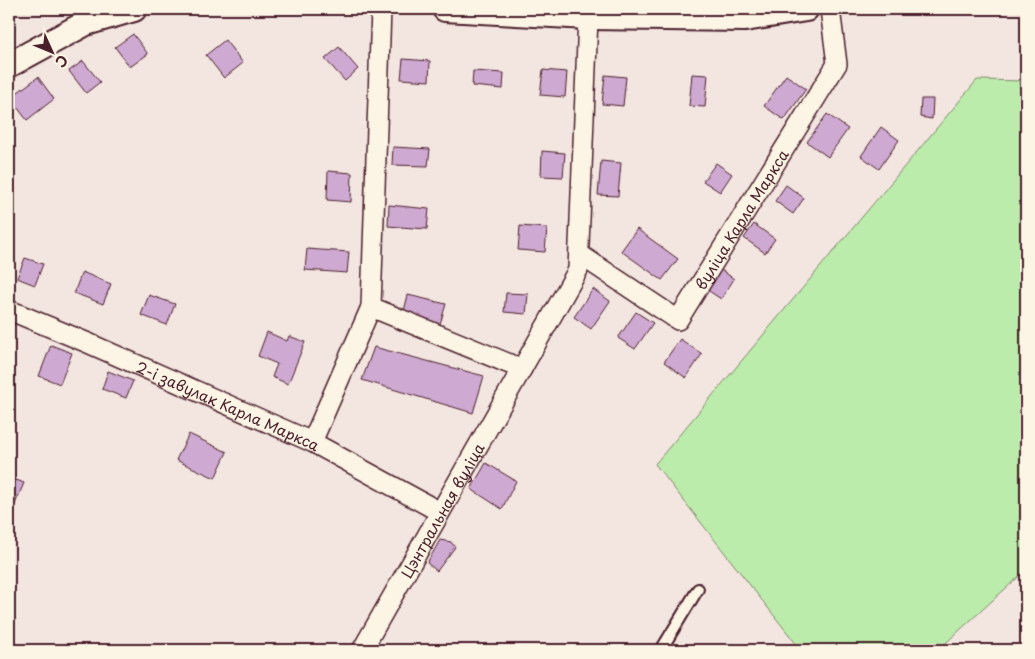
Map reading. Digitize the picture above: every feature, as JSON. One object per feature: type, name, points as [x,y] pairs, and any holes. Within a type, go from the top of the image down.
[{"type":"street","points":[[9,65],[86,23],[134,9]]},
{"type":"street","points":[[312,442],[371,307],[381,9]]},
{"type":"street","points":[[445,9],[588,17],[744,18],[806,9]]},
{"type":"street","name":"вуліца Карла Маркса","points":[[579,254],[678,320],[837,64],[830,9]]},
{"type":"street","name":"Цэнтральная вуліца","points":[[362,650],[578,270],[588,17]]},
{"type":"street","points":[[371,307],[522,369]]},
{"type":"street","name":"2-і завулак Карла Маркса","points":[[9,310],[312,442],[440,512]]},
{"type":"lane","points":[[661,650],[698,589]]},
{"type":"green space","points":[[977,80],[1026,81],[1026,570],[938,650],[801,650],[655,464]]},
{"type":"building","points":[[133,34],[148,54],[130,67],[115,47]]},
{"type":"building","points":[[225,40],[243,63],[224,78],[206,55]]},
{"type":"building","points":[[339,47],[358,69],[345,81],[325,59]]},
{"type":"building","points":[[403,59],[430,61],[429,81],[401,79]]},
{"type":"building","points":[[83,61],[100,82],[86,93],[69,71]]},
{"type":"building","points":[[543,70],[567,72],[565,97],[540,95]]},
{"type":"building","points":[[473,71],[504,73],[503,89],[472,86]]},
{"type":"building","points":[[692,74],[708,75],[705,107],[689,106]]},
{"type":"building","points":[[605,75],[626,77],[623,106],[602,104]]},
{"type":"building","points":[[786,75],[806,89],[784,120],[764,106]]},
{"type":"building","points":[[38,77],[54,99],[27,120],[10,98]]},
{"type":"building","points":[[921,99],[933,99],[932,119],[920,117]]},
{"type":"building","points":[[827,114],[848,129],[828,157],[807,142]]},
{"type":"building","points":[[881,127],[899,140],[879,169],[861,156]]},
{"type":"building","points":[[393,147],[430,149],[428,166],[392,165]]},
{"type":"building","points":[[542,151],[565,153],[563,177],[541,176]]},
{"type":"building","points":[[601,161],[621,163],[618,196],[598,195]]},
{"type":"building","points":[[716,163],[732,174],[720,192],[703,181]]},
{"type":"building","points":[[328,171],[352,173],[351,202],[327,200]]},
{"type":"building","points":[[786,185],[804,198],[793,214],[775,201]]},
{"type":"building","points":[[389,205],[429,209],[427,229],[388,226]]},
{"type":"building","points":[[754,224],[775,239],[765,253],[744,238]]},
{"type":"building","points":[[520,226],[547,228],[545,252],[518,250]]},
{"type":"building","points":[[637,229],[678,259],[662,280],[621,251]]},
{"type":"building","points":[[307,249],[349,252],[347,273],[305,270]]},
{"type":"building","points":[[25,258],[43,264],[35,285],[17,278]]},
{"type":"building","points":[[720,269],[734,279],[721,299],[706,289]]},
{"type":"building","points":[[82,272],[111,284],[103,304],[74,293]]},
{"type":"building","points":[[593,289],[610,301],[591,329],[574,317]]},
{"type":"building","points":[[506,293],[528,294],[526,314],[504,312]]},
{"type":"building","points":[[149,295],[175,304],[167,325],[141,315]]},
{"type":"building","points":[[408,295],[446,304],[440,324],[403,315]]},
{"type":"building","points":[[636,312],[653,323],[635,349],[618,338]]},
{"type":"building","points":[[267,332],[287,341],[289,336],[305,342],[288,384],[272,377],[277,364],[258,356]]},
{"type":"building","points":[[680,339],[702,354],[686,378],[664,362]]},
{"type":"building","points":[[51,345],[72,353],[60,384],[39,376]]},
{"type":"building","points":[[374,347],[484,376],[473,413],[362,380]]},
{"type":"building","points":[[108,371],[133,381],[126,398],[102,389]]},
{"type":"building","points":[[189,434],[227,452],[215,478],[176,460]]},
{"type":"building","points":[[486,463],[516,481],[502,509],[471,489]]},
{"type":"building","points":[[9,477],[24,483],[13,509],[9,508]]},
{"type":"building","points":[[440,540],[451,542],[455,547],[437,571],[427,563]]}]
